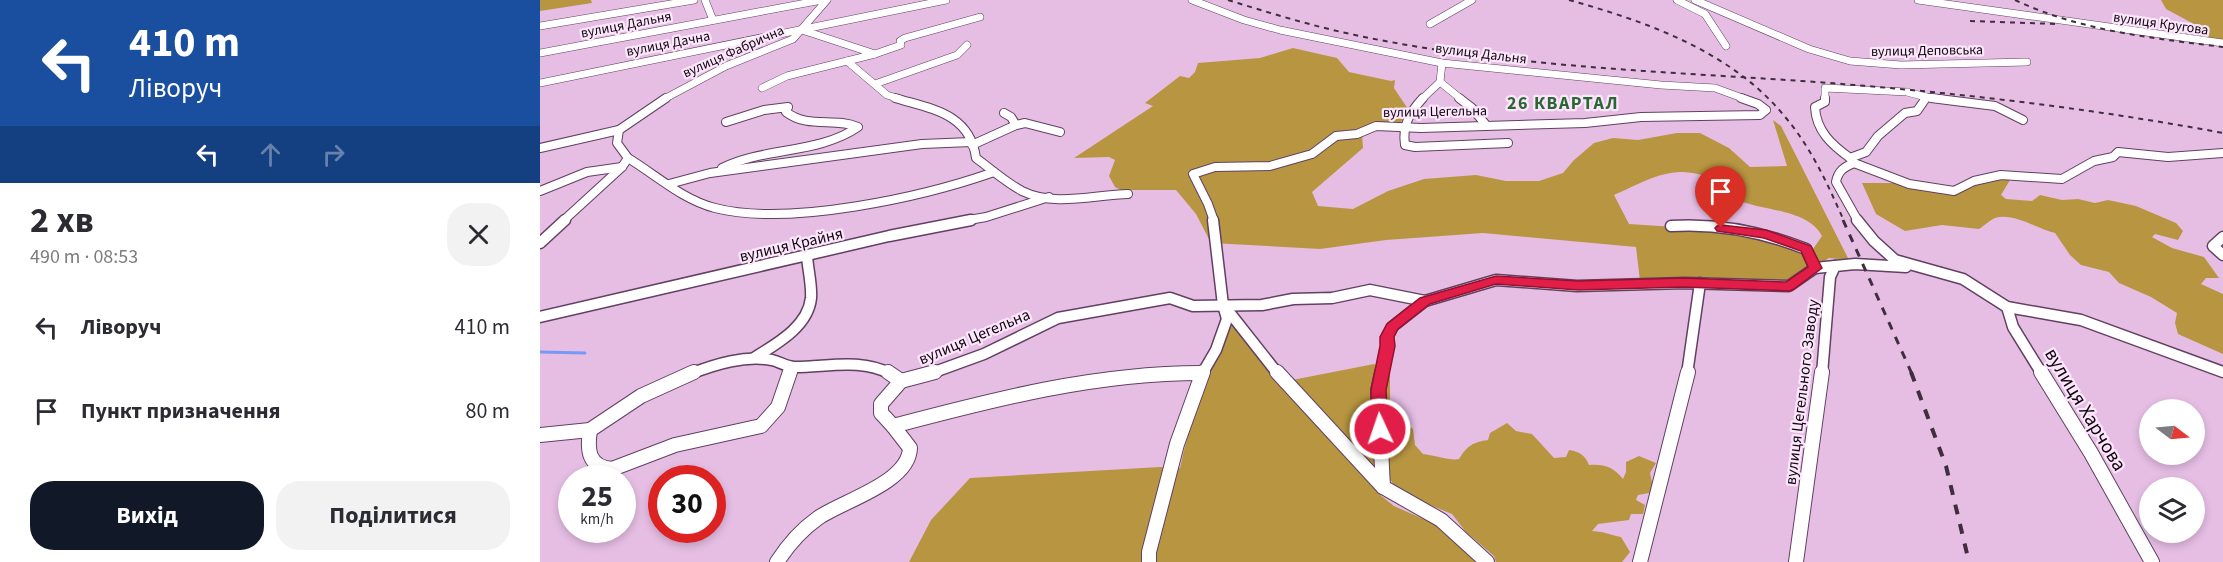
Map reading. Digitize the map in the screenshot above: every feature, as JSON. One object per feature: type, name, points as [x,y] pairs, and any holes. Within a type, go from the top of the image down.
[{"type":"street","points":[[540,26],[694,0]]},
{"type":"street","points":[[705,0],[713,20]]},
{"type":"street","name":"вулиця Дальня","points":[[540,53],[824,0]]},
{"type":"street","name":"вулиця Фабрична","points":[[619,130],[650,107],[701,78],[786,43],[802,30],[824,0]]},
{"type":"street","points":[[927,0],[954,0]]},
{"type":"street","name":"вулиця Дачна","points":[[540,83],[946,0]]},
{"type":"street","name":"вулиця Дальня","points":[[1192,0],[1244,20],[1280,30],[1443,63],[1661,85],[1715,88],[1758,104],[1766,112]]},
{"type":"street","points":[[1430,24],[1472,0]]},
{"type":"street","points":[[1677,0],[1705,14],[1726,46]]},
{"type":"street","name":"вулиця Деповська","points":[[1695,0],[1809,48],[1850,61],[1890,65],[2027,62]]},
{"type":"street","name":"вулиця Кругова","points":[[1918,0],[2223,43]]},
{"type":"street","points":[[762,88],[787,76],[875,54],[901,45],[900,41],[905,38],[980,17]]},
{"type":"street","name":"вулиця Дачна","points":[[802,30],[875,54]]},
{"type":"street","points":[[875,84],[957,55],[967,45]]},
{"type":"street","points":[[847,61],[887,95],[949,115],[960,122],[972,144],[976,158],[1021,190],[1040,197],[1128,194]]},
{"type":"street","points":[[1443,63],[1440,82],[1412,110],[1403,127],[1402,135],[1405,145],[1409,147],[1508,143]]},
{"type":"street","points":[[1440,82],[1472,108],[1486,125]]},
{"type":"street","points":[[2024,120],[2005,113],[1995,106],[1926,97],[1907,92],[1825,88],[1825,102],[1815,107],[1815,118],[1825,137],[1852,160],[1909,184],[1954,191],[1974,181],[2001,175],[2062,179],[2118,152],[2168,158],[2223,153]]},
{"type":"street","points":[[1926,97],[1917,111],[1905,113],[1868,146],[1866,152],[1852,160],[1837,175],[1836,182],[1850,207],[1880,248],[1895,260],[1910,266],[1963,279],[2007,307],[2080,320],[2223,372]]},
{"type":"street","points":[[710,173],[736,161],[804,144],[837,140],[858,128],[850,123],[806,121],[789,115],[786,112],[788,107],[784,106],[726,122]]},
{"type":"street","name":"вулиця Цегельна","points":[[1223,305],[1215,226],[1208,204],[1193,174],[1215,167],[1270,166],[1312,154],[1336,136],[1357,134],[1371,127],[1420,128],[1585,123],[1641,117],[1760,115],[1766,112]]},
{"type":"street","points":[[1004,113],[1011,117],[1016,125]]},
{"type":"street","points":[[669,184],[710,173],[922,144],[972,144],[1025,123],[1060,132]]},
{"type":"street","points":[[540,148],[619,130],[617,143],[625,162],[712,207],[728,212],[760,215],[807,211],[897,197],[946,187],[994,172]]},
{"type":"street","points":[[540,191],[587,172],[625,162]]},
{"type":"street","points":[[540,243],[625,162]]},
{"type":"street","name":"вулиця Крайня","points":[[540,317],[889,236],[1009,212],[1048,197]]},
{"type":"street","points":[[1671,226],[1737,230],[1788,241],[1806,249],[1815,268]]},
{"type":"street","points":[[2223,237],[2213,246],[2223,255]]},
{"type":"street","points":[[754,358],[783,340],[806,313],[811,301],[807,256]]},
{"type":"street","points":[[1383,487],[1378,390],[1388,346],[1387,337],[1392,327],[1425,301],[1496,280],[1578,286],[1700,283],[1790,286],[1815,268],[1856,264],[1899,268],[1910,266]]},
{"type":"street","name":"вулиця Цегельного Заводу","points":[[1796,562],[1821,390],[1830,276],[1835,266]]},
{"type":"street","points":[[1640,562],[1684,388],[1698,316],[1700,283]]},
{"type":"street","name":"вулиця Цегельна","points":[[901,381],[939,371],[984,354],[1068,316],[1087,315],[1170,298],[1193,306],[1262,305],[1293,299],[1332,298],[1370,290],[1425,301]]},
{"type":"street","points":[[1149,562],[1149,552],[1178,444],[1202,373],[1216,350],[1227,319],[1223,305]]},
{"type":"street","points":[[1223,305],[1277,372],[1383,487],[1402,501],[1433,515],[1451,528],[1487,562]]},
{"type":"street","name":"вулиця Харчова","points":[[2007,307],[2013,327],[2091,453],[2152,562]]},
{"type":"street","points":[[540,435],[590,430],[627,404],[672,381],[718,365],[754,358],[781,361],[791,367],[871,366],[892,372],[901,381],[881,404],[881,413],[907,441],[911,450],[908,460],[901,469],[855,500],[825,514],[794,539],[777,562]]},
{"type":"street","points":[[590,430],[588,450],[594,464],[601,470],[618,467],[675,445],[761,426],[771,419],[782,401],[791,367]]},
{"type":"street","points":[[892,426],[1083,381],[1163,371],[1202,373]]},
{"type":"shaded area","points":[[540,0],[591,0],[592,3],[540,11]]},
{"type":"shaded area","points":[[2161,0],[2223,0],[2223,40],[2195,37],[2192,23],[2166,9]]},
{"type":"shaded area","points":[[1293,48],[1337,58],[1349,72],[1395,80],[1394,88],[1408,109],[1400,124],[1362,134],[1363,148],[1312,192],[1318,206],[1353,209],[1388,191],[1424,179],[1476,175],[1506,181],[1539,181],[1563,173],[1594,143],[1613,138],[1638,140],[1677,133],[1700,133],[1729,148],[1750,167],[1787,166],[1773,120],[1781,126],[1849,260],[1829,258],[1818,265],[1813,249],[1822,236],[1816,227],[1797,216],[1743,202],[1703,176],[1683,172],[1657,176],[1614,195],[1629,224],[1736,231],[1803,249],[1809,268],[1785,284],[1640,281],[1636,247],[1483,233],[1386,240],[1320,249],[1211,243],[1196,214],[1176,190],[1121,190],[1115,187],[1109,176],[1115,160],[1109,157],[1074,158],[1153,106],[1145,103],[1180,76],[1189,78],[1195,72],[1198,63],[1260,58]]},
{"type":"shaded area","points":[[2001,177],[2010,180],[2001,195],[2006,199],[2032,201],[2040,195],[2095,203],[2108,200],[2136,206],[2176,223],[2183,231],[2178,240],[2155,234],[2152,237],[2172,248],[2204,257],[2219,278],[2206,278],[2201,284],[2223,294],[2223,354],[2178,334],[2175,323],[2177,313],[2151,297],[2119,283],[2109,272],[2081,265],[2070,255],[2055,233],[2010,217],[1993,219],[1979,229],[1942,225],[1905,231],[1876,214],[1862,183],[1902,183],[1944,193]]},
{"type":"shaded area","points":[[1230,320],[1282,382],[1374,364],[1390,376],[1390,403],[1374,407],[1379,494],[1394,506],[1446,529],[1482,562],[909,562],[931,520],[970,478],[1160,467],[1180,468],[1201,393]]},
{"type":"shaded area","points":[[1392,412],[1413,429],[1415,445],[1423,454],[1442,458],[1459,459],[1471,445],[1488,440],[1490,433],[1507,423],[1516,431],[1532,434],[1554,458],[1566,457],[1569,450],[1576,452],[1584,456],[1589,465],[1608,467],[1623,479],[1626,462],[1639,456],[1656,463],[1650,473],[1653,487],[1649,493],[1638,495],[1636,500],[1645,505],[1643,514],[1631,514],[1629,520],[1598,524],[1592,531],[1621,537],[1630,552],[1622,562],[1496,562],[1494,556],[1466,532],[1452,514],[1398,492],[1387,474],[1387,417]]},
{"type":"waterway","points":[[540,352],[585,353]]},
{"type":"railway","points":[[1228,0],[1339,31],[1465,54],[1577,66],[1744,77]]},
{"type":"railway","points":[[1569,0],[1629,18],[1687,42],[1715,57],[1744,77]]},
{"type":"railway","points":[[2015,0],[2065,19],[2117,32],[2223,47]]},
{"type":"railway","points":[[1970,21],[2057,24]]},
{"type":"railway","points":[[1744,77],[1961,95],[2118,115],[2223,133]]},
{"type":"railway","points":[[1744,77],[1765,95],[1804,142],[1844,221]]},
{"type":"railway","points":[[1843,220],[1912,374]]},
{"type":"railway","points":[[1911,372],[1946,466],[1969,562]]},
{"type":"district","name":"26 КВАРТАЛ","points":[[1563,103]]},
{"type":"route","points":[[1380,429],[1378,390],[1388,346],[1387,337],[1392,327],[1414,307],[1425,301],[1496,280],[1578,286],[1684,283],[1790,286],[1815,268],[1811,254],[1806,249],[1788,241],[1766,234],[1721,228]]}]
